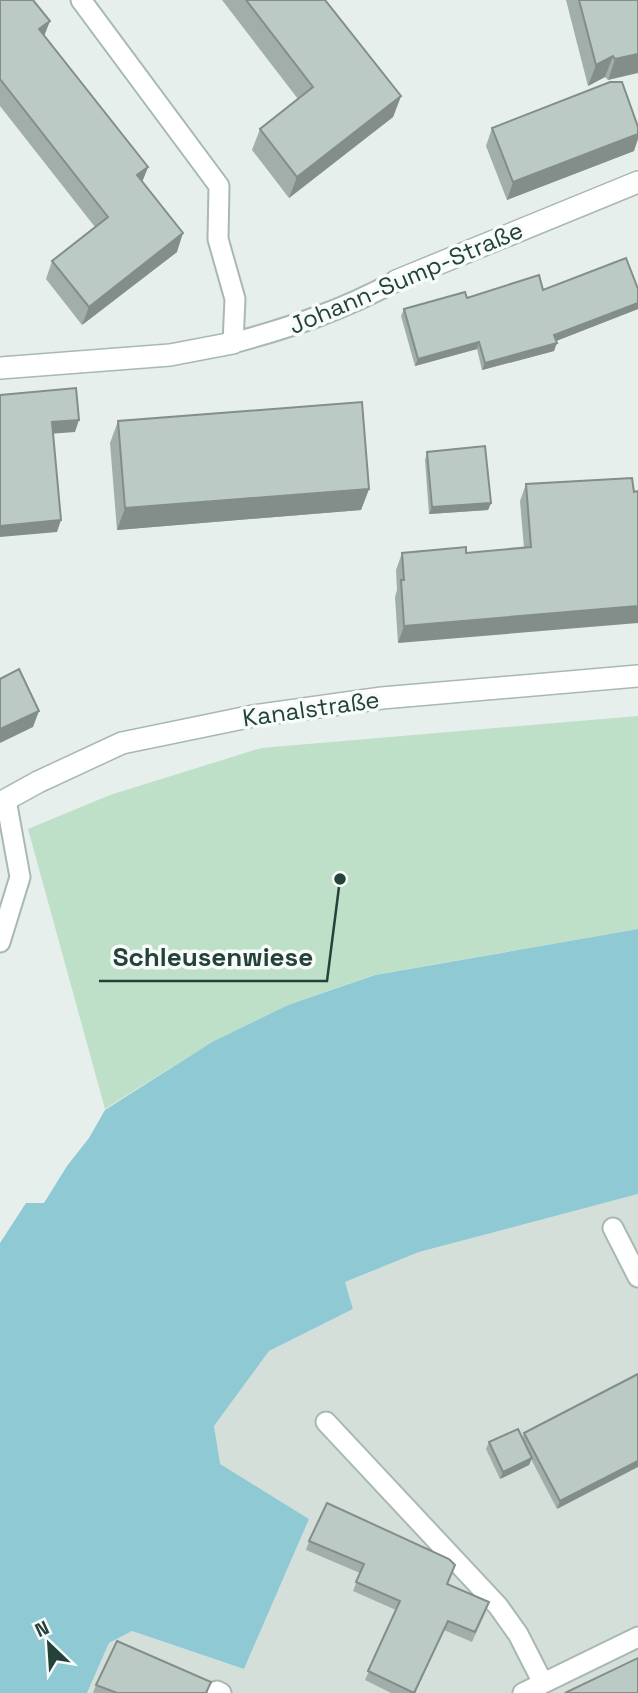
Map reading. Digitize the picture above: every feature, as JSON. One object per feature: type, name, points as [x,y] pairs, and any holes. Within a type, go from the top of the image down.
[{"type":"street","name":"Johann-Sump-Straße","points":[[397,281],[638,182]]},
{"type":"street","name":"Johann-Sump-Straße","points":[[0,368],[170,355],[233,343]]},
{"type":"street","name":"Kanalstraße","points":[[3,802],[38,782],[122,743],[253,716],[382,698],[638,676]]},
{"type":"lane","points":[[81,0],[219,186],[218,239],[235,299],[233,343]]},
{"type":"lane","name":"Johann-Sump-Straße","points":[[233,343],[290,328],[356,303],[397,281]]},
{"type":"lane","points":[[0,942],[20,877],[3,802]]},
{"type":"lane","points":[[613,1228],[638,1277]]},
{"type":"lane","points":[[326,1422],[498,1606],[518,1634],[543,1683]]},
{"type":"lane","points":[[523,1693],[638,1637]]},
{"type":"shaded area","points":[[638,1194],[638,1693],[87,1693],[109,1643],[132,1631],[244,1669],[309,1519],[219,1464],[214,1426],[269,1351],[353,1309],[345,1282],[419,1252]]},
{"type":"green space","points":[[638,716],[638,929],[374,975],[288,1005],[212,1042],[105,1109],[28,829],[110,795],[261,748]]},
{"type":"water","points":[[638,929],[638,1194],[419,1252],[345,1282],[353,1309],[269,1351],[214,1426],[220,1464],[309,1519],[244,1669],[132,1631],[109,1643],[87,1693],[0,1693],[0,1243],[26,1203],[44,1203],[105,1110],[212,1042],[288,1005],[375,975]]},
{"type":"building","points":[[0,0],[33,0],[50,21],[39,29],[148,167],[137,175],[183,233],[89,307],[52,261],[108,217],[0,79]]},
{"type":"building","points":[[246,0],[325,0],[401,96],[297,177],[260,129],[313,87]]},
{"type":"building","points":[[579,0],[638,0],[638,54],[615,59],[613,56],[596,65]]},
{"type":"building","points":[[610,82],[622,82],[638,134],[513,182],[492,128]]},
{"type":"building","points":[[626,258],[638,289],[638,303],[554,335],[557,343],[485,363],[479,342],[418,359],[404,309],[465,292],[467,298],[539,275],[543,290]]},
{"type":"building","points":[[76,388],[79,420],[52,422],[61,520],[0,526],[0,395]]},
{"type":"building","points":[[362,402],[369,489],[125,508],[118,421]]},
{"type":"building","points":[[485,446],[491,503],[432,507],[427,452]]},
{"type":"building","points":[[632,478],[634,492],[638,491],[638,606],[404,626],[402,553],[466,547],[466,553],[531,547],[526,484]]},
{"type":"building","points":[[19,669],[39,711],[0,729],[0,679]]},
{"type":"building","points":[[638,1374],[638,1461],[560,1501],[524,1433]]},
{"type":"building","points":[[518,1429],[532,1458],[503,1472],[489,1442]]},
{"type":"building","points":[[327,1503],[449,1559],[455,1565],[447,1584],[489,1602],[475,1632],[448,1621],[414,1693],[368,1671],[400,1601],[356,1582],[364,1564],[309,1541]]},
{"type":"building","points":[[117,1641],[211,1682],[206,1693],[117,1693],[96,1685]]},
{"type":"building","points":[[638,1658],[638,1693],[565,1693]]},
{"type":"place","name":"Schleusenwiese","points":[[340,879]]}]
